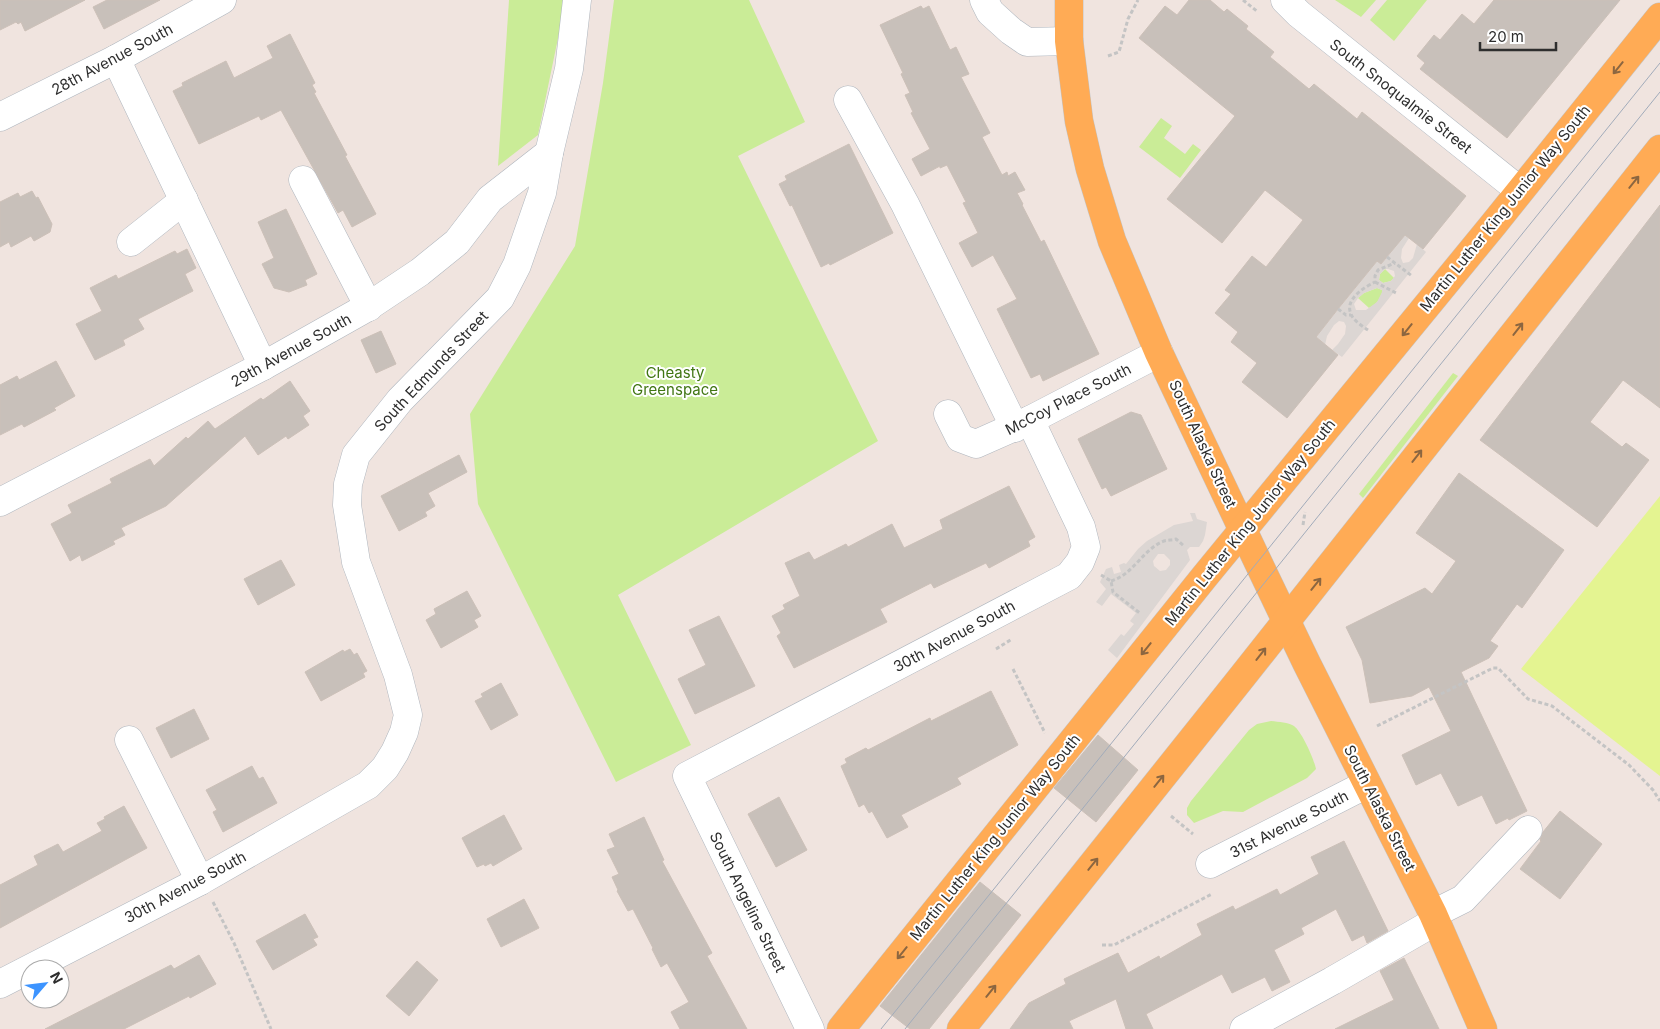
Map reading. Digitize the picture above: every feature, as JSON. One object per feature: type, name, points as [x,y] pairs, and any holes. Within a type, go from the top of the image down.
[{"type":"main road","name":"South Alaska Street","points":[[1069,0],[1069,41],[1079,121],[1090,169],[1112,242],[1160,353],[1286,622],[1435,917],[1483,1029]]},
{"type":"main road","name":"Martin Luther King Junior Way South","points":[[841,1029],[1243,529],[1487,232],[1660,17]]},
{"type":"main road","points":[[961,1029],[1660,149]]},
{"type":"street","name":"28th Avenue South","points":[[0,117],[116,58],[222,0]]},
{"type":"street","name":"South Edmunds Street","points":[[368,784],[384,768],[395,752],[404,732],[408,716],[398,675],[356,562],[347,505],[348,484],[356,455],[400,400],[500,298],[517,265],[542,193],[549,153],[569,69],[577,0]]},
{"type":"street","points":[[984,0],[990,12],[1011,31],[1027,42],[1069,41]]},
{"type":"street","name":"South Snoqualmie Street","points":[[1285,0],[1298,14],[1519,190]]},
{"type":"street","points":[[116,58],[263,366]]},
{"type":"street","name":"30th Avenue South","points":[[687,776],[1069,576],[1080,562],[1086,547],[1081,526],[1023,424],[848,100]]},
{"type":"street","name":"29th Avenue South","points":[[0,502],[263,366],[369,307],[420,272],[457,242],[490,199],[549,153]]},
{"type":"street","points":[[303,180],[369,307]]},
{"type":"street","points":[[131,242],[184,200]]},
{"type":"street","name":"McCoy Place South","points":[[948,414],[960,438],[976,444],[1023,424],[1160,353]]},
{"type":"street","points":[[129,740],[205,890]]},
{"type":"street","name":"South Angeline Street","points":[[687,776],[810,1029]]},
{"type":"street","name":"30th Avenue South","points":[[0,984],[205,890],[368,784]]},
{"type":"street","name":"31st Avenue South","points":[[1210,864],[1367,784]]},
{"type":"street","points":[[1244,1029],[1332,981],[1463,899],[1528,830]]},
{"type":"path","points":[[1108,56],[1119,52],[1128,19],[1138,0]]},
{"type":"path","points":[[1243,0],[1258,12]]},
{"type":"path","points":[[1387,257],[1412,276]]},
{"type":"path","points":[[1375,282],[1378,270],[1394,263]]},
{"type":"path","points":[[1374,265],[1378,270]]},
{"type":"path","points":[[1375,282],[1398,294]]},
{"type":"path","points":[[1351,316],[1350,304],[1354,297],[1362,289],[1375,282]]},
{"type":"path","points":[[1350,295],[1354,297]]},
{"type":"path","points":[[1338,309],[1351,316],[1368,330]]},
{"type":"path","points":[[1303,525],[1305,512]]},
{"type":"path","points":[[1098,574],[1111,581],[1121,578],[1154,548],[1164,542],[1176,539],[1184,546]]},
{"type":"path","points":[[1111,581],[1113,592],[1141,614]]},
{"type":"path","points":[[1377,726],[1493,668],[1498,668],[1528,699],[1552,706],[1629,765],[1653,790],[1660,801]]},
{"type":"path","points":[[1013,669],[1045,733]]},
{"type":"path","points":[[1172,816],[1192,834]]},
{"type":"path","points":[[205,890],[234,943],[271,1029]]},
{"type":"path","points":[[1102,945],[1114,945],[1212,894]]},
{"type":"green space","points":[[509,0],[563,0],[563,14],[538,135],[498,166]]},
{"type":"green space","name":"Cheasty Greenspace","points":[[614,0],[749,0],[805,122],[738,156],[878,441],[618,595],[691,745],[616,782],[478,504],[470,414],[575,246],[603,83]]},
{"type":"green space","points":[[1335,0],[1376,0],[1361,17]]},
{"type":"green space","points":[[1387,0],[1427,0],[1394,41],[1370,20]]},
{"type":"green space","points":[[1161,118],[1172,126],[1164,138],[1185,154],[1193,144],[1201,150],[1180,178],[1139,147]]},
{"type":"green space","points":[[1385,269],[1394,278],[1383,283],[1379,280],[1380,274]]},
{"type":"green space","points":[[1377,288],[1382,290],[1381,296],[1369,308],[1358,298],[1364,293]]},
{"type":"green space","points":[[1453,373],[1458,376],[1363,498],[1359,494]]},
{"type":"green space","points":[[1660,496],[1660,776],[1521,669]]},
{"type":"green space","points":[[1271,721],[1283,722],[1297,729],[1307,746],[1316,769],[1307,778],[1243,812],[1223,811],[1194,823],[1187,815],[1187,808],[1191,801],[1249,730],[1257,724]]},
{"type":"shaded area","points":[[1401,231],[1409,238],[1402,249],[1401,258],[1403,263],[1409,262],[1413,258],[1417,244],[1426,252],[1342,357],[1332,350],[1345,334],[1346,326],[1344,322],[1339,321],[1334,325],[1327,336],[1325,345],[1316,337],[1377,261],[1381,264],[1392,251],[1387,247]],"holes":[[[1385,269],[1394,271],[1395,276],[1391,281],[1383,283],[1379,280],[1380,274]],[[1377,288],[1382,290],[1377,302],[1366,310],[1356,310],[1354,304],[1358,298],[1364,293]]]},
{"type":"shaded area","points":[[1190,513],[1195,513],[1197,519],[1207,522],[1203,541],[1199,547],[1190,547],[1187,550],[1190,560],[1117,658],[1108,650],[1121,634],[1124,636],[1134,624],[1130,621],[1136,613],[1111,594],[1102,606],[1096,602],[1106,589],[1100,582],[1106,569],[1112,567],[1114,574],[1121,572],[1119,565],[1126,564],[1147,541],[1174,525],[1193,521]],"holes":[[[1158,554],[1164,554],[1170,560],[1170,565],[1166,570],[1160,571],[1154,566],[1153,561]]]},
{"type":"building","points":[[0,0],[85,0],[25,31],[21,22],[18,24],[16,22],[0,30]]},
{"type":"building","points":[[107,0],[160,0],[104,29],[93,7]]},
{"type":"building","points":[[1189,0],[1210,0],[1224,12],[1227,9],[1248,26],[1246,29],[1274,52],[1270,57],[1309,89],[1314,84],[1357,119],[1362,112],[1466,196],[1423,249],[1405,235],[1381,264],[1377,261],[1338,309],[1316,337],[1338,355],[1287,418],[1242,382],[1257,363],[1231,342],[1238,332],[1215,313],[1231,294],[1225,290],[1252,256],[1266,267],[1303,220],[1265,190],[1222,243],[1167,199],[1235,116],[1139,38],[1165,6],[1177,15]]},
{"type":"building","points":[[1494,0],[1620,0],[1507,138],[1420,69],[1425,63],[1417,56],[1434,35],[1440,40],[1462,14],[1474,24]]},
{"type":"building","points":[[921,6],[923,9],[929,6],[950,50],[956,47],[969,74],[961,77],[990,133],[982,137],[1002,175],[1007,172],[1008,176],[1015,172],[1025,190],[1017,193],[1022,205],[1041,242],[1044,240],[1099,354],[1043,381],[1040,374],[1031,378],[997,309],[1017,299],[993,255],[972,267],[959,243],[978,233],[963,203],[966,202],[947,165],[940,168],[940,166],[921,176],[912,159],[930,149],[911,113],[913,112],[905,95],[910,93],[901,74],[903,73],[880,25]]},
{"type":"building","points":[[290,34],[315,83],[312,85],[316,92],[314,93],[376,214],[352,227],[343,210],[338,213],[281,110],[261,120],[259,116],[199,144],[173,91],[183,86],[182,83],[226,61],[234,78],[273,58],[267,46]]},
{"type":"building","points":[[849,144],[893,233],[830,265],[829,263],[821,267],[792,205],[790,206],[779,184],[787,180],[785,176]]},
{"type":"building","points":[[32,191],[36,198],[38,197],[52,224],[50,232],[34,241],[31,236],[11,247],[9,242],[0,247],[0,202],[18,193],[20,197]]},
{"type":"building","points":[[1660,205],[1660,408],[1623,380],[1590,422],[1622,447],[1626,443],[1649,460],[1597,527],[1480,440]]},
{"type":"building","points":[[286,209],[317,274],[305,280],[307,285],[289,292],[274,288],[262,264],[274,258],[258,222]]},
{"type":"building","points":[[187,249],[196,268],[185,274],[193,291],[138,319],[144,329],[123,340],[125,345],[95,360],[76,324],[102,311],[90,288],[116,275],[118,279],[175,251],[177,254]]},
{"type":"building","points":[[381,331],[396,364],[376,373],[361,340]]},
{"type":"building","points":[[56,361],[75,396],[54,408],[56,410],[24,427],[22,424],[0,435],[0,385],[17,376],[19,380]]},
{"type":"building","points":[[290,381],[310,411],[303,416],[309,425],[288,439],[286,436],[258,455],[245,436],[166,506],[121,528],[125,535],[113,541],[115,544],[82,561],[80,555],[70,561],[51,524],[72,513],[68,505],[112,483],[110,479],[150,459],[154,466],[186,437],[188,439],[208,421],[215,429]]},
{"type":"building","points":[[1131,412],[1141,415],[1167,469],[1111,496],[1106,487],[1102,489],[1078,439]]},
{"type":"building","points":[[459,455],[467,472],[428,493],[435,506],[425,512],[427,516],[399,531],[381,496]]},
{"type":"building","points":[[1459,473],[1564,550],[1522,608],[1517,604],[1490,641],[1498,646],[1489,658],[1461,672],[1527,811],[1496,824],[1482,795],[1458,806],[1441,773],[1416,785],[1402,755],[1451,731],[1429,687],[1412,696],[1370,703],[1362,660],[1346,627],[1425,588],[1432,594],[1456,561],[1416,533]]},
{"type":"building","points":[[1009,486],[1035,537],[1028,541],[1030,546],[989,568],[986,563],[934,588],[931,583],[880,609],[887,622],[794,668],[777,636],[781,633],[772,616],[785,609],[783,605],[800,596],[785,563],[809,552],[814,560],[846,544],[848,547],[892,524],[904,548],[943,529],[940,520]]},
{"type":"building","points":[[281,560],[295,585],[258,605],[244,579]]},
{"type":"building","points":[[467,591],[481,616],[474,620],[478,627],[441,648],[426,620],[436,614],[434,609]]},
{"type":"building","points":[[719,616],[755,686],[695,714],[678,679],[706,665],[689,630]]},
{"type":"building","points":[[350,649],[354,655],[357,653],[367,671],[363,673],[365,677],[321,701],[305,672],[343,650],[344,652]]},
{"type":"building","points":[[501,683],[518,715],[491,730],[475,701],[483,697],[481,694]]},
{"type":"building","points":[[991,691],[1018,745],[957,778],[961,784],[901,815],[908,827],[887,838],[872,811],[869,813],[864,804],[859,807],[841,766],[847,763],[845,759],[866,748],[868,750],[930,718],[931,721]]},
{"type":"building","points":[[194,709],[209,739],[171,758],[156,728]]},
{"type":"building","points":[[1098,735],[1138,770],[1096,822],[1054,788]]},
{"type":"building","points":[[252,766],[259,779],[263,777],[277,803],[223,832],[213,812],[217,810],[206,790]]},
{"type":"building","points":[[779,797],[807,850],[776,867],[748,814]]},
{"type":"building","points":[[124,806],[147,848],[0,928],[0,885],[38,865],[34,856],[58,844],[63,852],[102,831],[97,823]]},
{"type":"building","points":[[1560,811],[1602,844],[1560,899],[1520,869],[1541,841],[1543,832]]},
{"type":"building","points":[[504,815],[522,849],[493,866],[491,863],[477,867],[462,838]]},
{"type":"building","points":[[644,817],[664,860],[662,861],[712,953],[707,956],[747,1029],[680,1029],[671,1012],[689,1002],[667,963],[661,967],[633,909],[628,911],[617,891],[612,877],[619,874],[607,850],[615,847],[609,834]]},
{"type":"building","points":[[1344,841],[1388,931],[1367,943],[1364,935],[1352,941],[1336,909],[1301,928],[1304,934],[1274,950],[1290,982],[1272,991],[1265,977],[1232,993],[1222,974],[1146,1014],[1153,1029],[1126,1029],[1116,999],[1069,1021],[1073,1029],[1010,1029],[1029,1003],[1066,984],[1064,979],[1118,953],[1128,973],[1159,956],[1160,959],[1202,935],[1197,924],[1233,906],[1235,910],[1277,889],[1280,895],[1319,874],[1311,857]]},
{"type":"building","points":[[980,882],[1021,915],[929,1029],[910,1029],[880,1006]]},
{"type":"building","points":[[524,899],[539,928],[501,947],[487,919]]},
{"type":"building","points":[[305,914],[318,937],[313,939],[317,945],[273,970],[256,941]]},
{"type":"building","points":[[199,955],[216,984],[190,998],[189,996],[124,1029],[45,1029],[171,965],[174,969]]},
{"type":"building","points":[[1404,958],[1439,1029],[1335,1029],[1394,1000],[1380,971]]},
{"type":"building","points":[[417,961],[438,980],[409,1016],[386,996]]},
{"type":"tram line","points":[[881,1029],[1660,63]]},
{"type":"tram line","points":[[905,1029],[1660,92]]}]
